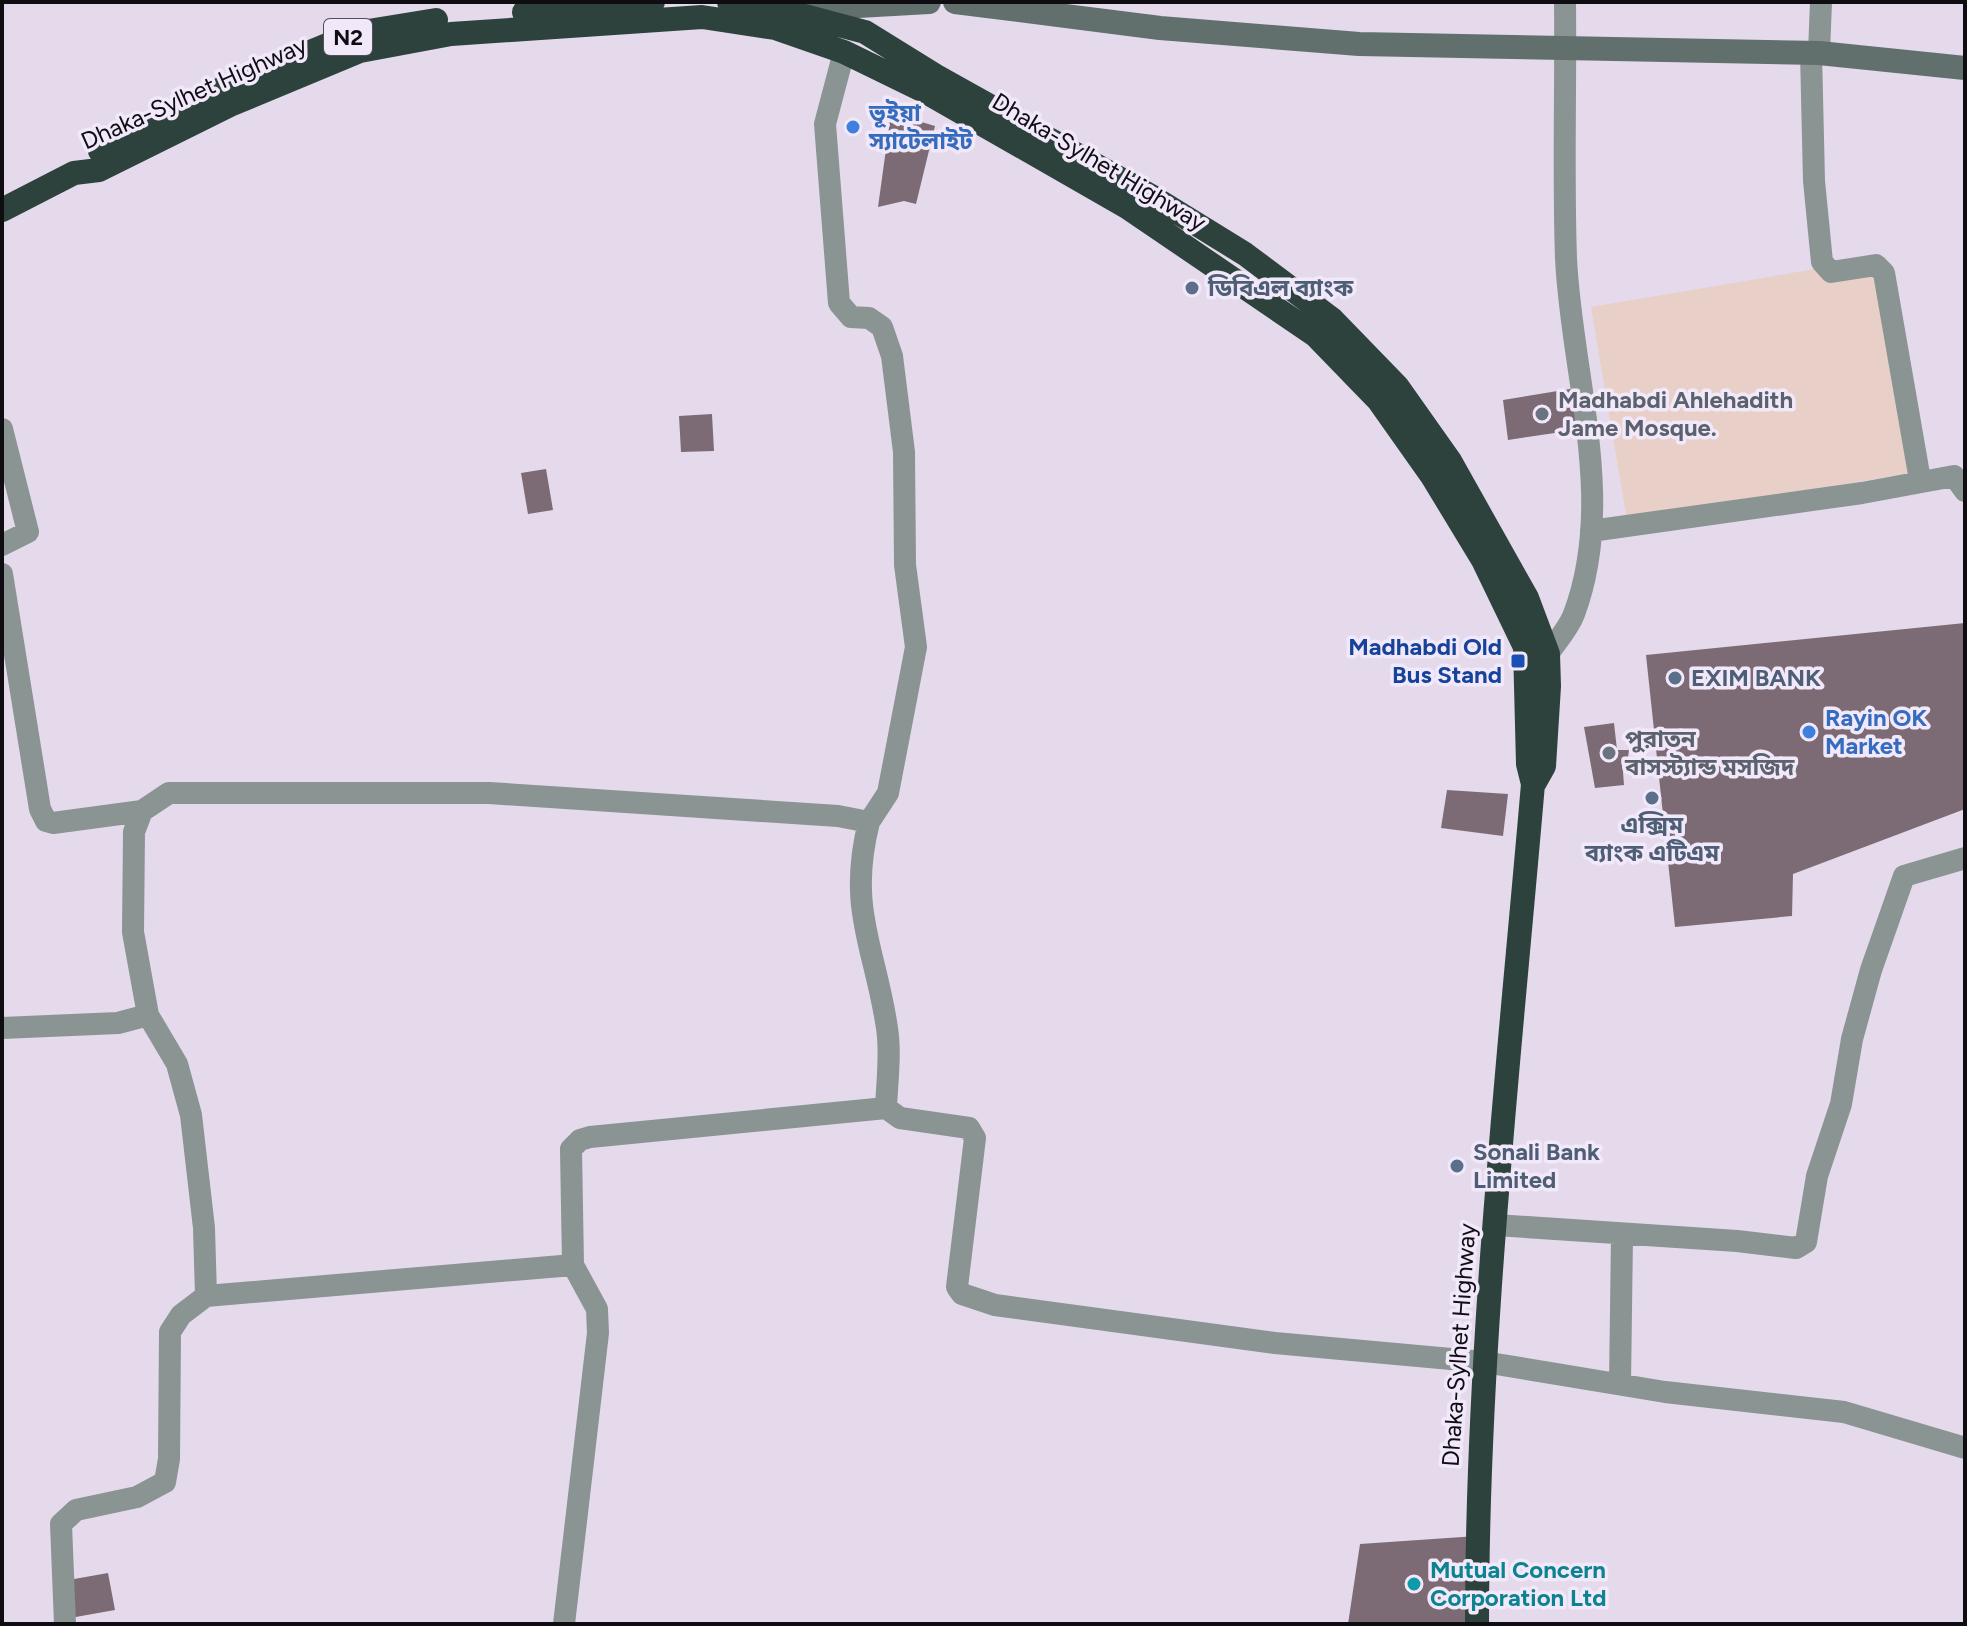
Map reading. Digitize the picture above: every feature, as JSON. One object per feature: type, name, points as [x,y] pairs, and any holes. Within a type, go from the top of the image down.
[{"type":"highway","name":"Dhaka-Sylhet Highway","points":[[2,210],[74,173],[90,156],[221,89],[356,33],[449,18],[653,2]]},
{"type":"highway","name":"Dhaka-Sylhet Highway","points":[[729,2],[782,6],[865,32],[1165,204],[1245,254],[1332,319],[1397,386],[1450,461],[1527,598],[1548,654],[1544,766],[1533,784]]},
{"type":"highway","name":"Dhaka-Sylhet Highway","points":[[74,173],[99,170],[230,105],[360,51],[451,34],[702,17],[775,28],[844,52],[926,92],[1127,207],[1315,335],[1379,401],[1432,476],[1483,560],[1525,647],[1528,764],[1533,784],[1484,1362],[1477,1480],[1477,1624]]},
{"type":"street","points":[[782,6],[929,2]]},
{"type":"street","points":[[955,2],[1160,28],[1359,44],[1815,53],[1965,68]]},
{"type":"street","points":[[1548,654],[1573,616],[1585,575],[1591,531],[1587,419],[1566,260],[1565,2]]},
{"type":"street","points":[[1821,2],[1815,53],[1814,181],[1822,262],[1831,272],[1876,265],[1884,273],[1920,480]]},
{"type":"street","points":[[844,52],[825,124],[839,303],[851,317],[869,318],[882,327],[892,356],[904,452],[905,565],[916,647],[888,793],[869,822],[862,850],[859,904],[887,1029],[886,1108]]},
{"type":"street","points":[[2,429],[28,532],[2,545]]},
{"type":"street","points":[[1591,531],[1862,493],[1954,476],[1965,491]]},
{"type":"street","points":[[2,574],[40,809],[46,821],[53,823],[142,811],[169,793],[489,793],[838,816],[869,822]]},
{"type":"street","points":[[142,811],[134,832],[133,932],[148,1015],[177,1064],[191,1115],[204,1228],[206,1296]]},
{"type":"street","points":[[1496,1225],[1622,1236],[1737,1241],[1796,1248],[1806,1242],[1817,1176],[1841,1104],[1852,1039],[1904,876],[1965,858]]},
{"type":"street","points":[[2,1028],[118,1023],[148,1015]]},
{"type":"street","points":[[564,1624],[598,1333],[597,1309],[573,1265],[571,1149],[580,1140],[886,1108],[900,1118],[969,1128],[975,1138],[976,1156],[957,1287],[962,1294],[995,1305],[1275,1343],[1484,1362],[1620,1384],[1844,1412],[1965,1448]]},
{"type":"street","points":[[1620,1384],[1622,1236]]},
{"type":"street","points":[[65,1624],[61,1524],[76,1510],[137,1497],[165,1482],[169,1459],[170,1332],[181,1315],[206,1296],[573,1265]]},
{"type":"shaded area","points":[[1886,257],[1922,471],[1627,520],[1591,307]]},
{"type":"building","points":[[891,113],[935,126],[916,204],[904,201],[878,207]]},
{"type":"building","name":"Madhabdi Ahlehadith Jame Mosque.","points":[[1576,388],[1582,429],[1508,440],[1503,400]]},
{"type":"building","points":[[712,414],[714,451],[681,452],[679,416]]},
{"type":"building","points":[[546,469],[553,510],[528,514],[521,473]]},
{"type":"building","name":"Rayin OK Market","points":[[1965,623],[1965,809],[1793,874],[1792,916],[1675,927],[1646,655]]},
{"type":"building","name":"পুরাতন বাসস্ট্যান্ড মসজিদ","points":[[1614,723],[1617,750],[1629,750],[1628,757],[1622,759],[1624,785],[1595,788],[1584,727]]},
{"type":"building","points":[[1447,790],[1508,794],[1503,836],[1441,828]]},
{"type":"building","name":"Mutual Concern Corporation Ltd","points":[[1477,1536],[1472,1624],[1348,1624],[1360,1544]]},
{"type":"building","points":[[108,1573],[115,1610],[70,1618],[63,1581]]},
{"type":"place","name":"ভূইয়া স্যাটেলাইট","points":[[853,127]]},
{"type":"place","name":"ডিবিএল ব্যাংক","points":[[1192,288]]},
{"type":"place","name":"Madhabdi Ahlehadith Jame Mosque.","points":[[1542,414]]},
{"type":"place","name":"Madhabdi Old Bus Stand","points":[[1518,661]]},
{"type":"place","name":"EXIM BANK","points":[[1675,678]]},
{"type":"place","name":"Rayin OK Market","points":[[1809,732]]},
{"type":"place","name":"পুরাতন বাসস্ট্যান্ড মসজিদ","points":[[1609,753]]},
{"type":"place","name":"এক্সিম ব্যাংক এটিএম","points":[[1652,798]]},
{"type":"place","name":"Sonali Bank Limited","points":[[1457,1166]]},
{"type":"place","name":"Mutual Concern Corporation Ltd","points":[[1414,1584]]}]
